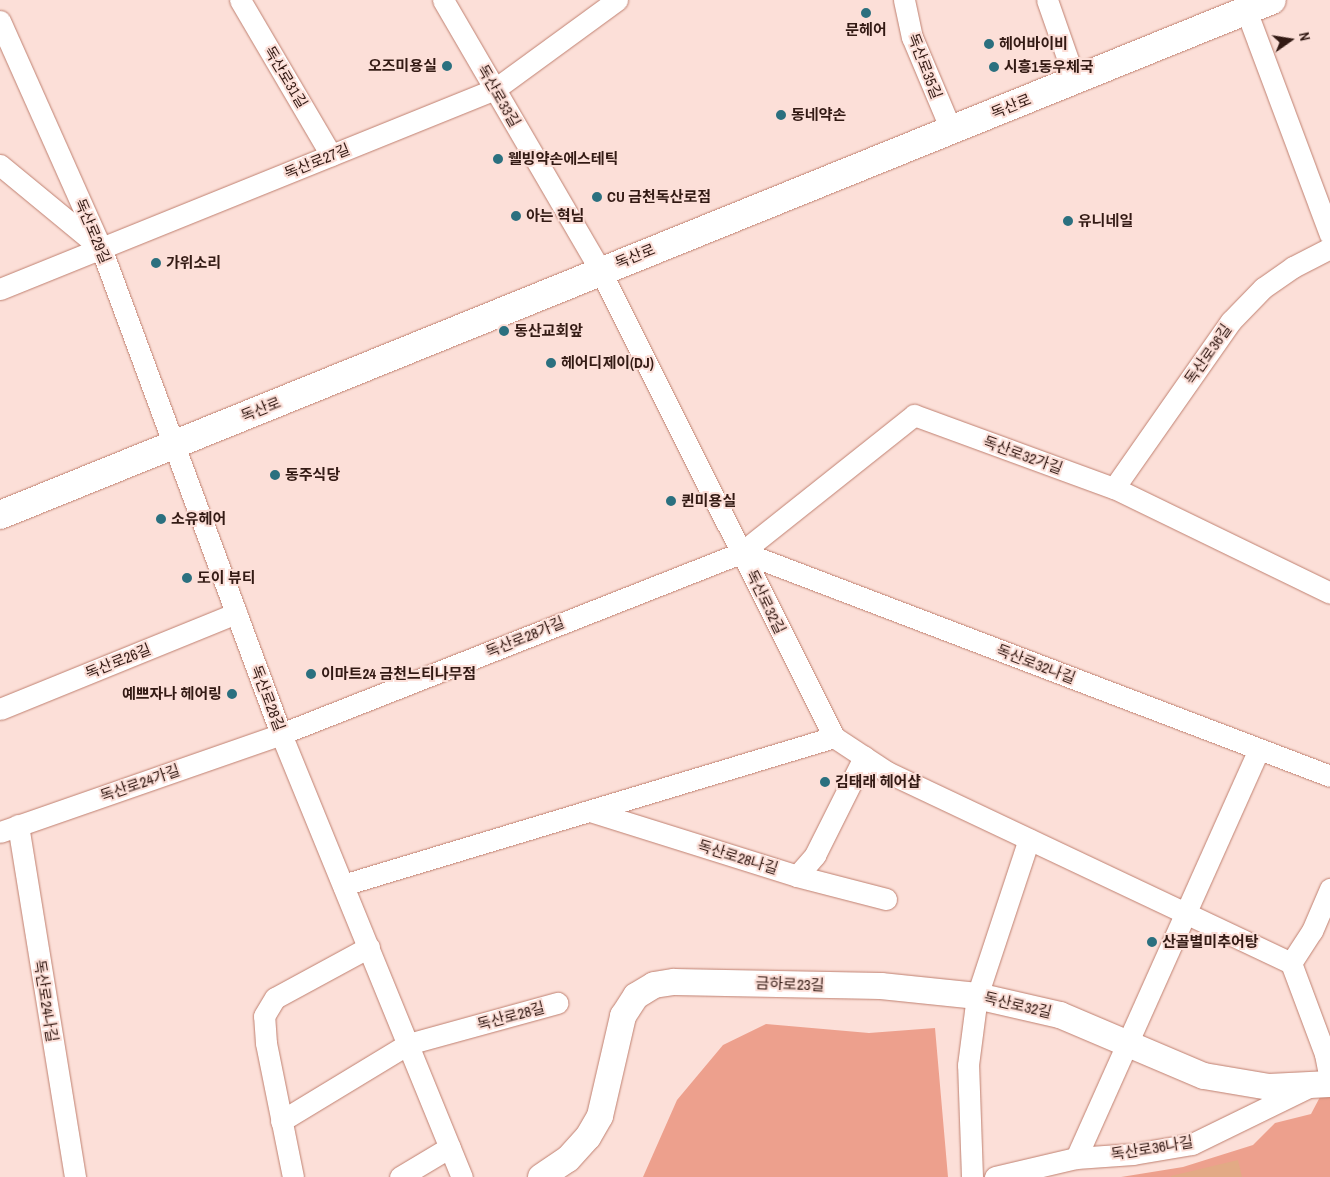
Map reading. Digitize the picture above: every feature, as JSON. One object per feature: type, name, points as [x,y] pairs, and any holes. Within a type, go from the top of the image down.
[{"type":"main road","name":"독산로","points":[[0,515],[600,270],[1272,0]]},
{"type":"street","name":"독산로31길","points":[[240,0],[331,155]]},
{"type":"street","name":"독산로33길","points":[[443,0],[600,270]]},
{"type":"street","name":"독산로27길","points":[[0,289],[494,89],[617,0]]},
{"type":"street","name":"독산로35길","points":[[904,0],[912,37],[951,130]]},
{"type":"street","points":[[1047,0],[1075,80]]},
{"type":"street","points":[[1246,10],[1330,234]]},
{"type":"street","name":"독산로29길","points":[[0,21],[101,248],[172,446]]},
{"type":"street","points":[[0,165],[101,248]]},
{"type":"street","name":"독산로36길","points":[[1114,488],[1231,321],[1263,288],[1330,248]]},
{"type":"street","name":"독산로32길","points":[[600,270],[834,738]]},
{"type":"street","name":"독산로32가길","points":[[742,552],[914,414],[1114,488],[1330,593]]},
{"type":"street","name":"독산로28길","points":[[172,446],[281,734],[462,1177]]},
{"type":"street","name":"독산로28가길","points":[[281,734],[742,552]]},
{"type":"street","name":"독산로32나길","points":[[742,552],[1330,776]]},
{"type":"street","name":"독산로26길","points":[[0,708],[236,613]]},
{"type":"street","name":"독산로24가길","points":[[9,829],[281,734]]},
{"type":"street","points":[[343,885],[834,738],[887,772],[1291,963],[1325,1054],[1323,1083]]},
{"type":"street","points":[[1076,1158],[1129,1043],[1184,912],[1259,749]]},
{"type":"street","points":[[797,876],[815,855],[864,757]]},
{"type":"street","name":"독산로28나길","points":[[590,811],[797,876],[886,899]]},
{"type":"street","name":"독산로24나길","points":[[9,829],[75,1177]]},
{"type":"street","name":"독산로32길","points":[[1029,839],[977,996],[1060,1015],[1204,1076],[1269,1087],[1323,1083]]},
{"type":"street","points":[[1291,963],[1312,931],[1330,889]]},
{"type":"street","points":[[293,1177],[266,1043],[264,1016],[275,998],[369,948]]},
{"type":"street","name":"금하로23길","points":[[542,1177],[568,1159],[588,1137],[606,1097],[623,1016],[636,996],[654,985],[708,982],[881,986],[977,996]]},
{"type":"street","points":[[972,1177],[968,1064],[977,996]]},
{"type":"street","name":"독산로28길","points":[[281,1121],[408,1044],[557,1003]]},
{"type":"street","name":"독산로36나길","points":[[994,1177],[1076,1158],[1133,1154],[1192,1144],[1323,1083]]},
{"type":"street","points":[[400,1177],[450,1147]]},
{"type":"shaded area","points":[[766,1024],[869,1033],[935,1028],[948,1177],[643,1177],[677,1100],[723,1045]]},
{"type":"shaded area","points":[[1320,1097],[1330,1097],[1330,1177],[1121,1177],[1183,1167],[1253,1145],[1275,1123],[1311,1114]]},
{"type":"building","points":[[1238,1160],[1242,1177],[1171,1177],[1171,1176]]},
{"type":"place","name":"문헤어","points":[[866,13]]},
{"type":"place","name":"헤어바이비","points":[[989,44]]},
{"type":"place","name":"오즈미용실","points":[[447,66]]},
{"type":"place","name":"시흥1동우체국","points":[[994,67]]},
{"type":"place","name":"동네약손","points":[[781,115]]},
{"type":"place","name":"웰빙약손에스테틱","points":[[498,159]]},
{"type":"place","name":"CU 금천독산로점","points":[[597,197]]},
{"type":"place","name":"아는 혁님","points":[[516,216]]},
{"type":"place","name":"유니네일","points":[[1068,221]]},
{"type":"place","name":"가위소리","points":[[156,263]]},
{"type":"place","name":"동산교회앞","points":[[504,331]]},
{"type":"place","name":"헤어디제이(DJ)","points":[[551,363]]},
{"type":"place","name":"동주식당","points":[[275,475]]},
{"type":"place","name":"퀸미용실","points":[[671,501]]},
{"type":"place","name":"소유헤어","points":[[161,519]]},
{"type":"place","name":"도이 뷰티","points":[[187,578]]},
{"type":"place","name":"이마트24 금천느티나무점","points":[[311,674]]},
{"type":"place","name":"예쁘자나 헤어링","points":[[232,694]]},
{"type":"place","name":"김태래 헤어샵","points":[[825,782]]},
{"type":"place","name":"산골별미추어탕","points":[[1152,942]]}]
